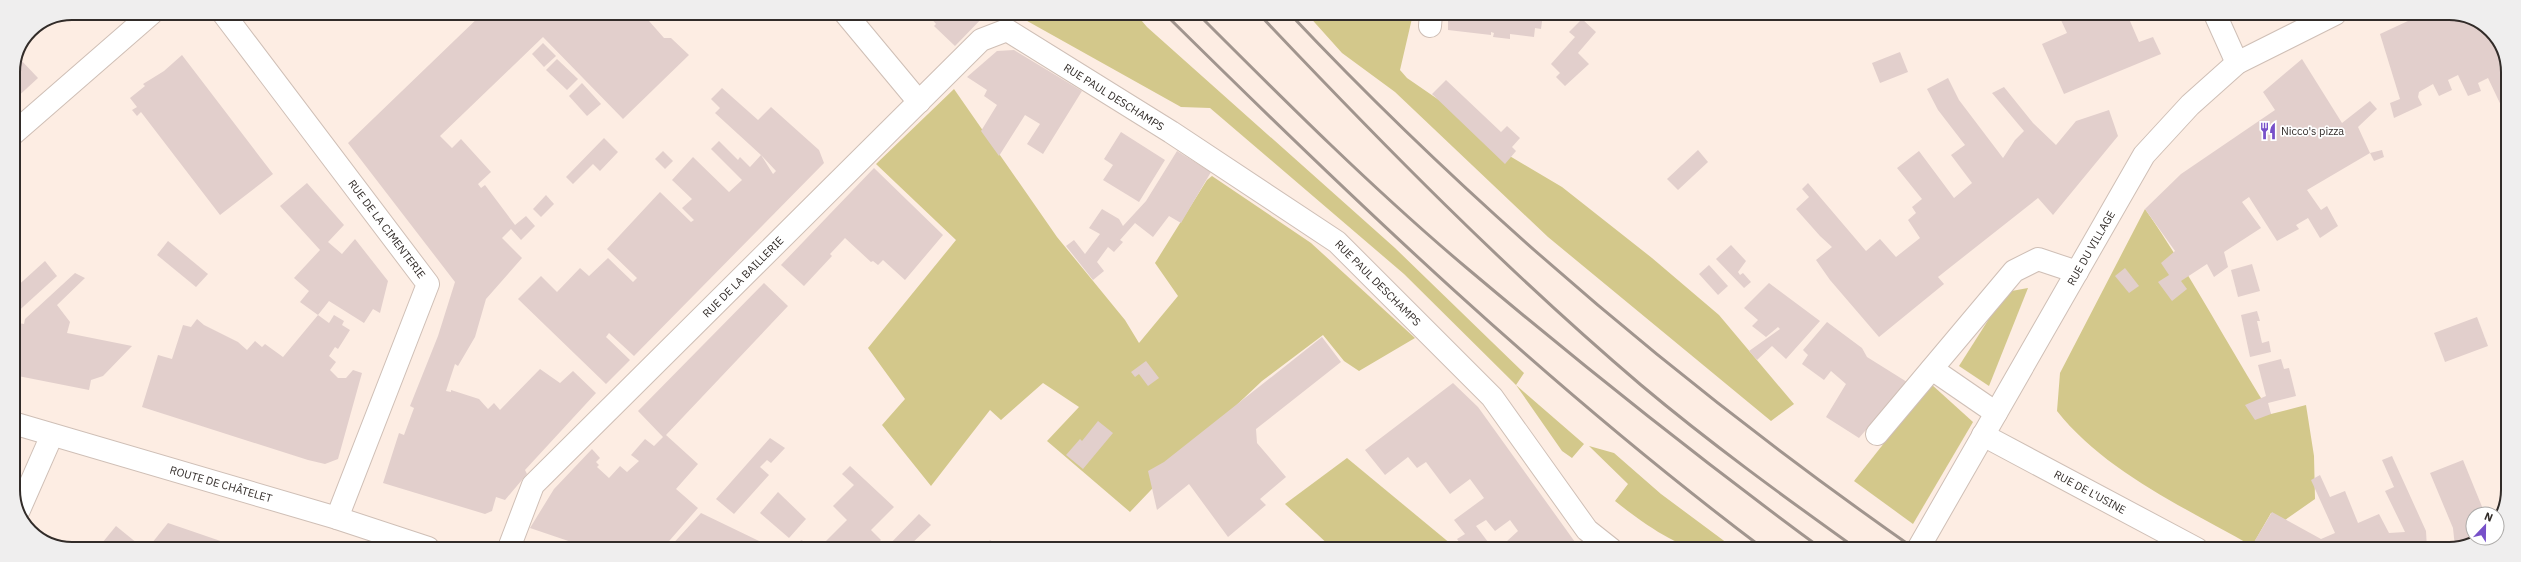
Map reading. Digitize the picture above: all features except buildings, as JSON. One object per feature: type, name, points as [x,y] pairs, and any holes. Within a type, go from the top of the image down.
[{"type":"street","points":[[20,128],[144,20]]},
{"type":"street","name":"RUE DE LA CIMENTERIE","points":[[228,20],[428,284],[337,518]]},
{"type":"street","points":[[851,20],[919,102]]},
{"type":"street","points":[[2218,20],[2237,63]]},
{"type":"street","name":"RUE DU VILLAGE","points":[[1922,542],[2144,155],[2190,105],[2237,63],[2323,20]]},
{"type":"street","name":"RUE DE LA BAILLERIE","points":[[511,542],[533,485],[981,40],[1007,30]]},
{"type":"street","name":"RUE PAUL DESCHAMPS","points":[[1007,30],[1171,132],[1337,242],[1492,397],[1587,530],[1602,542]]},
{"type":"street","points":[[1877,434],[2014,271],[2038,259],[2077,272]]},
{"type":"street","points":[[1932,368],[1996,412]]},
{"type":"street","name":"ROUTE DE CHÂTELET","points":[[20,425],[337,518],[410,542]]},
{"type":"street","points":[[22,503],[52,435]]},
{"type":"street","name":"RUE DE L'USINE","points":[[1983,435],[2184,542]]},
{"type":"shaded area","points":[[1026,20],[1141,20],[1147,27],[1395,248],[1524,373],[1516,385],[1404,274],[1210,108],[1181,107]]},
{"type":"shaded area","points":[[1312,20],[1412,20],[1400,70],[1407,78],[1452,109],[1508,155],[1562,187],[1652,258],[1719,315],[1794,404],[1771,421],[1548,237],[1395,92],[1342,53]]},
{"type":"shaded area","points":[[954,89],[1057,237],[1125,320],[1139,343],[1178,296],[1155,263],[1207,180],[1212,176],[1311,243],[1415,338],[1359,371],[1344,361],[1323,335],[1262,381],[1190,449],[1130,512],[1047,441],[1079,407],[1043,383],[1001,420],[990,410],[931,486],[882,425],[905,399],[868,348],[956,240],[876,164]]},
{"type":"shaded area","points":[[2145,209],[2194,285],[2271,414],[2306,405],[2314,456],[2315,499],[2285,520],[2271,513],[2254,542],[2245,542],[2174,503],[2122,471],[2076,433],[2057,411],[2060,373]]},
{"type":"shaded area","points":[[2028,288],[1989,386],[1959,366],[2006,292]]},
{"type":"shaded area","points":[[1931,384],[1973,422],[1913,524],[1854,481]]},
{"type":"shaded area","points":[[1516,385],[1584,444],[1572,458],[1562,451]]},
{"type":"shaded area","points":[[1589,446],[1614,453],[1661,494],[1726,542],[1677,542],[1657,531],[1615,501],[1628,484]]},
{"type":"shaded area","points":[[1347,458],[1449,542],[1326,542],[1285,504]]},
{"type":"railway","points":[[1171,20],[1309,154],[1456,292],[1607,424],[1755,542]]},
{"type":"railway","points":[[1204,20],[1364,177],[1433,239],[1643,412],[1813,542]]},
{"type":"railway","points":[[1265,20],[1445,205],[1542,297],[1591,341],[1693,428],[1847,542]]},
{"type":"railway","points":[[1296,20],[1362,88],[1436,160],[1511,230],[1589,297],[1668,363],[1749,427],[1831,489],[1905,542]]},
{"type":"place","name":"Nicco's pizza","points":[[2268,131]]}]
